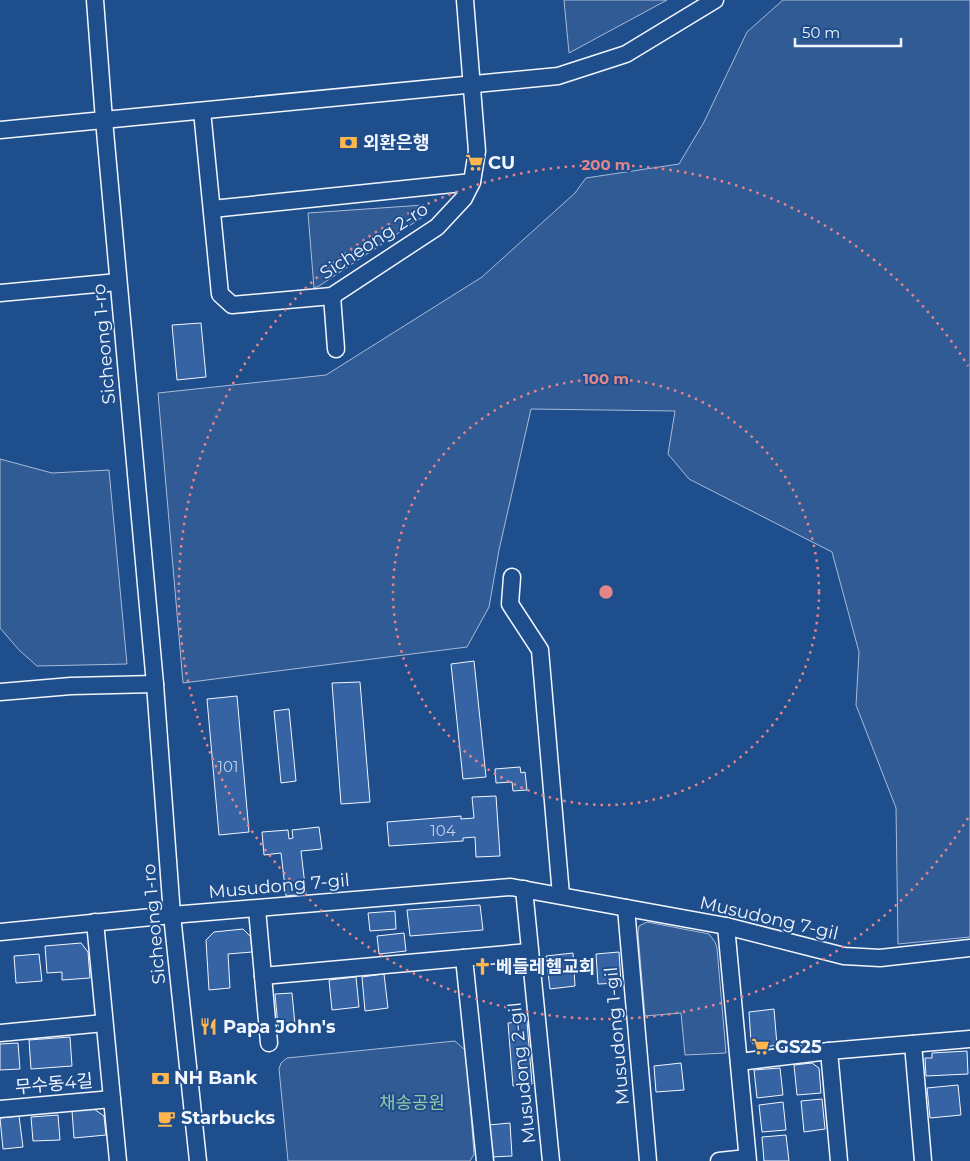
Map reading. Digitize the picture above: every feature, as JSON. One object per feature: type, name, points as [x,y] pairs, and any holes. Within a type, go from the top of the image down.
[{"type":"street","name":"Sicheong 1-ro","points":[[95,0],[118,282],[155,684],[172,915],[198,1161]]},
{"type":"street","name":"Sicheong 2-ro","points":[[202,111],[220,294],[232,305],[332,296],[437,227],[464,198],[472,182],[477,151],[465,0]]},
{"type":"street","points":[[0,130],[558,76],[626,54],[715,0]]},
{"type":"street","points":[[212,209],[472,182]]},
{"type":"street","points":[[437,227],[448,203],[447,188],[439,186]]},
{"type":"street","points":[[0,293],[118,282]]},
{"type":"street","points":[[332,296],[336,350]]},
{"type":"street","points":[[512,577],[510,604],[540,650],[561,895]]},
{"type":"street","points":[[0,692],[71,686],[155,684]]},
{"type":"street","name":"Musudong 7-gil","points":[[0,932],[172,915],[512,887],[726,926],[844,956],[880,958],[970,948]]},
{"type":"street","name":"Musudong 2-gil","points":[[524,889],[551,1161]]},
{"type":"street","name":"Musudong 1-gil","points":[[626,908],[648,1161]]},
{"type":"street","points":[[257,909],[269,1043]]},
{"type":"street","points":[[95,922],[118,1161]]},
{"type":"street","points":[[719,1161],[748,1160],[726,926]]},
{"type":"street","points":[[263,976],[529,952]]},
{"type":"street","points":[[464,958],[485,1161]]},
{"type":"street","points":[[0,1033],[104,1023]]},
{"type":"street","points":[[739,1062],[829,1051],[970,1039]]},
{"type":"street","points":[[913,1044],[923,1161]]},
{"type":"street","points":[[829,1051],[839,1161]]},
{"type":"street","name":"무수동4길","points":[[0,1109],[112,1099]]},
{"type":"shaded area","points":[[564,0],[667,0],[569,53]]},
{"type":"shaded area","points":[[783,0],[970,0],[970,937],[898,944],[896,808],[856,705],[859,652],[832,552],[689,479],[668,454],[675,411],[531,409],[499,550],[489,607],[467,647],[183,683],[158,393],[326,375],[482,277],[575,193],[586,178],[679,164],[704,122],[747,32]]},
{"type":"shaded area","points":[[424,205],[427,214],[314,288],[308,213]]},
{"type":"shaded area","points":[[0,459],[52,473],[109,470],[127,664],[37,666],[19,650],[0,628]]},
{"type":"shaded area","points":[[647,922],[709,934],[715,942],[726,1053],[685,1055],[681,1013],[645,1016],[638,933],[639,926]]},
{"type":"shaded area","name":"채송공원","points":[[455,1041],[466,1051],[474,1154],[470,1161],[288,1161],[279,1069],[281,1063],[287,1058]]},
{"type":"building","points":[[201,323],[206,377],[177,380],[172,325]]},
{"type":"building","points":[[474,661],[486,777],[463,779],[451,664]]},
{"type":"building","points":[[360,682],[370,802],[341,804],[332,683]]},
{"type":"building","points":[[237,696],[249,832],[219,835],[207,699]]},
{"type":"building","points":[[289,709],[296,781],[281,783],[274,711]]},
{"type":"building","points":[[520,767],[521,773],[525,772],[527,790],[513,791],[512,782],[496,783],[495,769]]},
{"type":"building","points":[[496,796],[500,856],[476,857],[475,837],[463,838],[463,841],[389,846],[387,822],[461,816],[461,819],[474,818],[472,797]]},
{"type":"building","points":[[319,827],[322,849],[301,851],[306,894],[286,896],[281,853],[264,855],[262,832],[288,830],[289,839],[293,838],[292,830]]},
{"type":"building","points":[[480,905],[483,930],[410,936],[407,910]]},
{"type":"building","points":[[395,911],[396,929],[370,931],[368,913]]},
{"type":"building","points":[[243,929],[251,937],[252,952],[228,954],[230,988],[209,990],[206,940],[214,932]]},
{"type":"building","points":[[404,933],[406,951],[379,954],[377,936]]},
{"type":"building","points":[[81,943],[88,952],[90,978],[62,980],[62,972],[47,973],[45,946]]},
{"type":"building","points":[[619,952],[621,983],[598,984],[596,954]]},
{"type":"building","points":[[573,953],[575,986],[550,989],[546,956]]},
{"type":"building","points":[[39,954],[42,981],[16,983],[14,956]]},
{"type":"building","points":[[384,974],[388,1008],[365,1011],[362,977]]},
{"type":"building","points":[[356,977],[359,1007],[332,1010],[329,980]]},
{"type":"building","points":[[292,993],[295,1025],[278,1026],[275,994]]},
{"type":"building","points":[[774,1009],[777,1045],[759,1048],[751,1042],[749,1012]]},
{"type":"building","points":[[527,1021],[532,1084],[513,1086],[508,1023]]},
{"type":"building","points":[[70,1037],[72,1066],[31,1069],[29,1040]]},
{"type":"building","points":[[18,1043],[20,1069],[0,1070],[0,1044]]},
{"type":"building","points":[[967,1051],[968,1074],[926,1076],[925,1058],[932,1058],[932,1053]]},
{"type":"building","points":[[681,1063],[684,1090],[656,1092],[654,1066]]},
{"type":"building","points":[[812,1063],[819,1068],[821,1093],[797,1095],[794,1065]]},
{"type":"building","points":[[780,1068],[783,1095],[757,1098],[754,1070]]},
{"type":"building","points":[[958,1085],[961,1115],[930,1118],[927,1088]]},
{"type":"building","points":[[822,1099],[825,1129],[804,1132],[801,1101]]},
{"type":"building","points":[[783,1102],[786,1130],[762,1132],[759,1105]]},
{"type":"building","points":[[94,1109],[104,1116],[106,1135],[74,1138],[72,1111]]},
{"type":"building","points":[[58,1115],[60,1140],[33,1141],[31,1117]]},
{"type":"building","points":[[19,1116],[23,1147],[3,1149],[0,1118]]},
{"type":"building","points":[[510,1123],[512,1156],[491,1157],[489,1125]]},
{"type":"building","points":[[786,1135],[789,1161],[764,1161],[762,1137]]},
{"type":"place","name":"외환은행","points":[[349,143]]},
{"type":"place","name":"CU","points":[[474,163]]},
{"type":"place","name":"베들레헴교회","points":[[482,967]]},
{"type":"place","name":"Papa John's","points":[[209,1027]]},
{"type":"place","name":"GS25","points":[[761,1047]]},
{"type":"place","name":"NH Bank","points":[[160,1078]]},
{"type":"place","name":"Starbucks","points":[[167,1118]]}]
